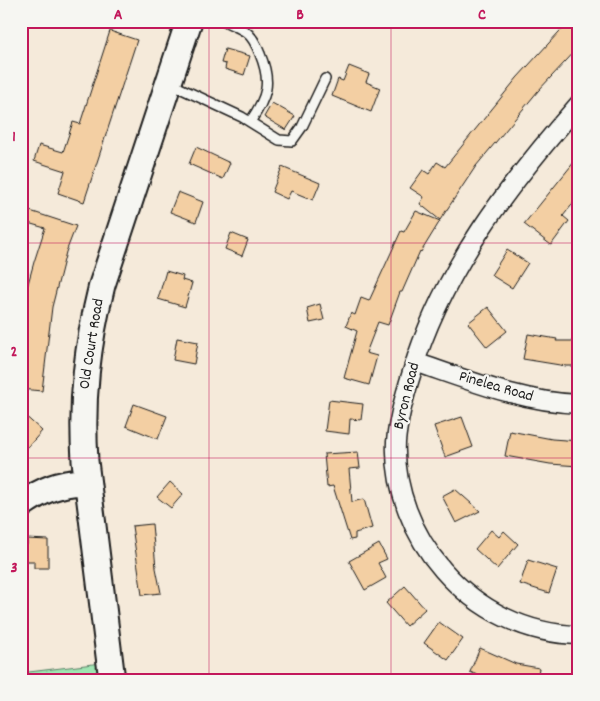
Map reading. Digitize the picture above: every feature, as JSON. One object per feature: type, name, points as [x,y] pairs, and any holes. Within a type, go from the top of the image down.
[{"type":"main road","name":"Old Court Road","points":[[112,677],[87,481],[83,429],[85,374],[95,313],[105,277],[189,21]]},
{"type":"main road","points":[[21,505],[49,488],[87,481]]},
{"type":"street","name":"Byron Road","points":[[579,104],[509,187],[476,235],[451,278],[428,324],[415,362],[403,401],[396,442],[399,479],[411,520],[431,557],[455,584],[484,608],[519,624],[558,634],[579,634]]},
{"type":"street","name":"Pinelea Road","points":[[415,362],[490,388],[517,395],[579,404]]},
{"type":"lane","points":[[225,21],[248,33],[257,45],[267,70],[268,87],[261,106],[250,122]]},
{"type":"lane","points":[[169,83],[250,122],[279,140],[292,141],[302,127],[325,79]]},
{"type":"green space","points":[[101,663],[103,680],[21,680],[21,673]]},
{"type":"building","points":[[569,21],[579,21],[579,47],[538,91],[476,166],[440,220],[420,204],[424,197],[410,188],[423,170],[429,174],[437,162],[445,167],[517,78]]},
{"type":"building","points":[[110,31],[137,40],[84,202],[58,193],[65,171],[34,161],[39,145],[63,152],[73,122],[80,124]]},
{"type":"building","points":[[225,49],[250,56],[244,75],[225,69],[226,64],[221,63]]},
{"type":"building","points":[[349,66],[369,74],[366,82],[380,88],[371,112],[332,96],[338,79],[343,81]]},
{"type":"building","points":[[272,103],[295,116],[286,130],[264,117]]},
{"type":"building","points":[[196,147],[230,163],[223,179],[189,164]]},
{"type":"building","points":[[579,156],[579,196],[563,216],[569,221],[551,245],[524,224]]},
{"type":"building","points":[[282,167],[320,183],[313,200],[291,191],[287,199],[272,192]]},
{"type":"building","points":[[178,192],[203,202],[196,222],[170,212]]},
{"type":"building","points":[[21,208],[76,226],[66,252],[52,307],[42,391],[21,389],[21,319],[23,302],[45,228],[21,221]]},
{"type":"building","points":[[416,211],[440,221],[420,251],[402,292],[400,292],[388,325],[378,322],[366,353],[377,356],[369,385],[344,378],[357,331],[346,326],[351,313],[355,315],[361,298],[369,301],[401,231],[404,232]]},
{"type":"building","points":[[231,233],[248,240],[242,256],[225,249]]},
{"type":"building","points":[[507,250],[528,263],[512,288],[491,275]]},
{"type":"building","points":[[166,271],[183,276],[182,280],[192,283],[185,307],[158,299]]},
{"type":"building","points":[[320,304],[324,320],[310,323],[307,308]]},
{"type":"building","points":[[488,307],[507,331],[487,347],[468,323]]},
{"type":"building","points":[[528,334],[557,339],[556,341],[579,341],[579,366],[566,366],[523,359]]},
{"type":"building","points":[[177,338],[198,342],[194,364],[173,360]]},
{"type":"building","points":[[329,400],[363,404],[361,420],[350,419],[349,434],[325,431]]},
{"type":"building","points":[[134,404],[167,416],[158,439],[126,426]]},
{"type":"building","points":[[21,412],[42,431],[21,455]]},
{"type":"building","points":[[462,417],[473,447],[445,457],[434,426]]},
{"type":"building","points":[[510,431],[552,439],[579,441],[579,466],[550,464],[505,456]]},
{"type":"building","points":[[358,452],[360,468],[349,469],[352,502],[364,499],[372,528],[355,533],[355,539],[350,540],[333,486],[327,487],[324,454]]},
{"type":"building","points":[[170,482],[183,494],[171,508],[157,497]]},
{"type":"building","points":[[455,489],[480,511],[456,523],[442,496]]},
{"type":"building","points":[[152,524],[156,568],[161,593],[142,595],[132,526]]},
{"type":"building","points":[[491,530],[499,537],[504,531],[518,544],[497,569],[475,549]]},
{"type":"building","points":[[27,539],[48,540],[48,568],[34,568],[34,561],[21,561],[21,544],[27,545]]},
{"type":"building","points":[[379,544],[387,559],[378,563],[386,578],[365,590],[349,561]]},
{"type":"building","points":[[528,560],[557,569],[549,593],[520,584]]},
{"type":"building","points":[[405,586],[425,609],[406,626],[386,603]]},
{"type":"building","points":[[439,622],[463,639],[448,660],[424,643]]},
{"type":"building","points":[[480,648],[516,664],[539,668],[537,680],[489,680],[470,672]]}]
